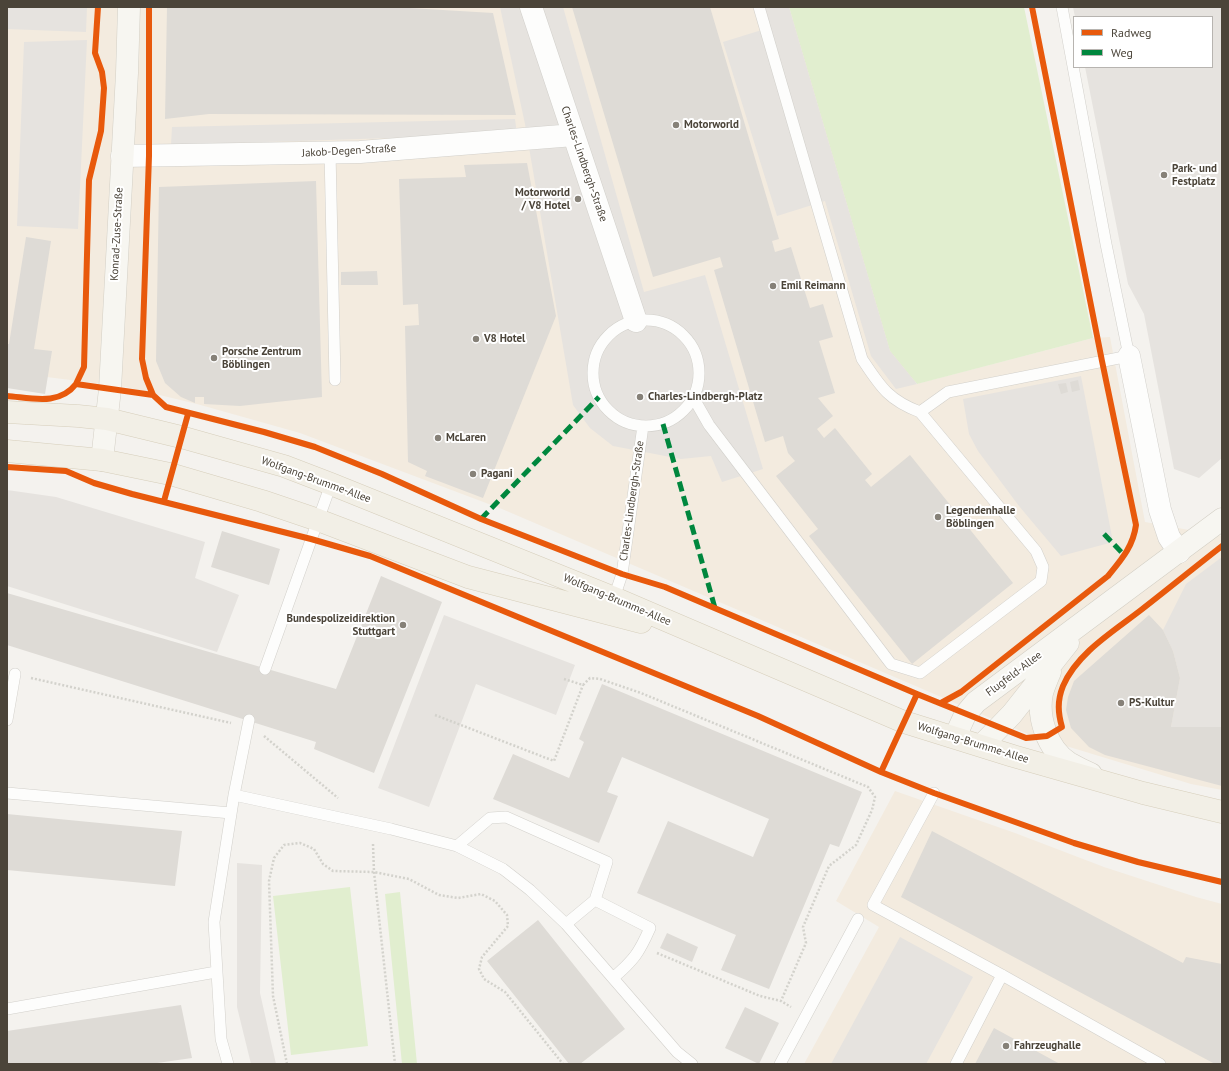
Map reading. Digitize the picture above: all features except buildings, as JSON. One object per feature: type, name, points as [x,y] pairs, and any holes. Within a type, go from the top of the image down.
[{"type":"main road","name":"Konrad-Zuse-Straße","points":[[102,460],[106,419],[122,156],[129,7]]},
{"type":"main road","name":"Wolfgang-Brumme-Allee","points":[[7,412],[106,419],[181,437],[284,466],[614,598],[904,722],[982,745],[1013,756],[1183,803],[1222,812]]},
{"type":"main road","points":[[7,451],[102,460],[170,474],[262,501],[318,520],[468,577],[714,641]]},
{"type":"main road","name":"Flugfeld-Allee","points":[[955,737],[965,715],[976,702],[1222,519]]},
{"type":"main road","name":"Flugfeld-Allee","points":[[982,745],[1012,714],[1084,621]]},
{"type":"main road","points":[[1053,661],[1042,694],[1042,718],[1047,736],[1068,762],[1104,781]]},
{"type":"street","name":"Charles-Lindbergh-Straße","points":[[531,7],[636,321]]},
{"type":"street","name":"Jakob-Degen-Straße","points":[[122,156],[360,152],[574,135]]},
{"type":"street","points":[[1129,356],[1160,510],[1169,537],[1179,552]]},
{"type":"lane","points":[[693,397],[709,425],[891,664],[920,673],[1041,581],[1043,567],[1036,551],[920,412],[901,405],[880,386],[862,359],[759,7]]},
{"type":"lane","points":[[1062,7],[1073,66]]},
{"type":"lane","points":[[920,412],[948,392],[1129,356],[1106,244],[1073,68]]},
{"type":"lane","points":[[330,152],[335,380]]},
{"type":"lane","name":"Charles-Lindbergh-Straße","points":[[636,321],[659,322],[670,325],[684,335],[693,348],[699,364],[699,381],[693,397],[686,407],[663,424],[643,426],[625,421],[610,412],[599,397],[594,378],[595,359],[604,341],[618,328],[636,321]]},
{"type":"lane","name":"Charles-Lindbergh-Straße","points":[[614,598],[622,574],[643,426]]},
{"type":"lane","points":[[265,669],[332,484]]},
{"type":"lane","points":[[7,720],[15,674]]},
{"type":"lane","points":[[228,1064],[221,1039],[214,922],[234,794],[249,724]]},
{"type":"lane","points":[[7,793],[231,813]]},
{"type":"lane","points":[[934,793],[873,905],[1002,975],[1160,1064]]},
{"type":"lane","points":[[234,794],[457,846],[503,869],[530,890],[566,924],[677,1052],[692,1064]]},
{"type":"lane","points":[[457,846],[490,818],[506,817],[607,862],[595,900],[566,924]]},
{"type":"lane","points":[[595,900],[650,928],[642,947],[632,962],[613,978]]},
{"type":"lane","points":[[780,1064],[858,919]]},
{"type":"lane","points":[[7,1008],[216,972]]},
{"type":"lane","points":[[956,1064],[1002,975]]},
{"type":"path","points":[[76,384],[84,367],[90,180],[99,138]]},
{"type":"path","points":[[15,674],[249,724],[344,802]]},
{"type":"path","points":[[435,715],[554,761],[582,685],[590,678],[600,679],[641,693],[868,787],[875,797],[872,810],[856,845],[829,866],[803,927],[806,943],[781,1001]]},
{"type":"path","points":[[564,679],[582,685]]},
{"type":"path","points":[[373,826],[374,872],[395,1064]]},
{"type":"path","points":[[287,1064],[273,996],[269,881],[274,858],[284,845],[300,843],[314,849],[323,864],[333,871],[374,872],[409,879],[439,895],[458,898],[480,894],[495,901],[507,915],[508,926],[482,957],[479,969],[484,978],[505,992],[563,1064]]},
{"type":"path","points":[[642,947],[760,996],[781,1001],[806,1015]]},
{"type":"shaded area","points":[[7,7],[789,7],[916,384],[1093,338],[1110,337],[1145,522],[1222,536],[1222,790],[1191,784],[1030,735],[502,509],[300,433],[197,404],[126,387],[7,372]]},
{"type":"shaded area","points":[[7,7],[87,7],[86,32],[7,29]]},
{"type":"shaded area","name":"Motorworld / V8 Hotel","points":[[500,7],[563,7],[644,292],[705,275],[763,469],[722,482],[711,456],[681,459],[613,446],[590,428],[573,405],[525,124]]},
{"type":"shaded area","name":"Motorworld","points":[[759,7],[789,7],[890,351],[917,384],[896,389],[871,356],[825,201],[777,216],[723,42],[765,29]]},
{"type":"shaded area","name":"Park- und Festplatz","points":[[1073,7],[1222,7],[1222,458],[1199,478],[1174,469],[1144,314],[1128,284],[1085,68],[1213,68],[1213,16],[1075,16]]},
{"type":"shaded area","points":[[87,40],[78,229],[17,226],[24,42]]},
{"type":"shaded area","points":[[515,119],[517,134],[171,145],[172,127]]},
{"type":"shaded area","points":[[1081,376],[1113,542],[1061,556],[1019,506],[978,451],[969,434],[963,399]]},
{"type":"shaded area","points":[[7,490],[56,497],[205,542],[195,578],[239,595],[217,652],[7,586]]},
{"type":"shaded area","points":[[1222,557],[1222,727],[1171,727],[1180,678],[1173,651],[1163,630],[1186,584]]},
{"type":"shaded area","points":[[444,615],[575,665],[556,715],[476,684],[429,807],[378,788]]},
{"type":"shaded area","points":[[895,791],[1015,833],[1104,867],[1222,904],[1222,1064],[804,1064],[879,927],[836,901]]},
{"type":"shaded area","points":[[237,863],[262,865],[260,993],[276,1064],[251,1064],[237,1007]]},
{"type":"shaded area","points":[[900,937],[973,977],[926,1064],[831,1064]]},
{"type":"green space","points":[[789,7],[1024,7],[1093,338],[917,384],[890,351]]},
{"type":"green space","points":[[350,887],[368,1046],[291,1055],[273,896]]},
{"type":"green space","points":[[400,892],[417,1064],[402,1064],[385,894]]},
{"type":"marked path","points":[[481,519],[599,397]]},
{"type":"marked path","points":[[663,424],[715,608]]},
{"type":"marked path","points":[[1104,534],[1125,556]]},
{"type":"cycle path","points":[[76,384],[84,367],[89,180],[101,131],[104,88],[102,72],[95,53],[98,7]]},
{"type":"cycle path","points":[[149,7],[149,156],[142,359],[146,378],[153,395],[166,407],[264,432],[315,447],[382,474],[481,519],[622,574],[665,587],[917,694],[1026,738],[1047,736],[1062,727],[1059,707],[1061,691],[1069,674],[1087,653],[1222,546]]},
{"type":"cycle path","points":[[941,703],[961,692],[1108,576],[1122,559],[1129,547],[1136,525],[1032,7]]},
{"type":"cycle path","points":[[7,396],[35,399],[53,398],[69,391],[76,384],[153,395]]},
{"type":"cycle path","points":[[164,501],[188,414]]},
{"type":"cycle path","points":[[7,467],[66,471],[94,483],[132,494],[311,539],[370,556],[758,716],[881,772],[934,793],[1074,843],[1138,862],[1222,882]]},
{"type":"cycle path","points":[[881,772],[917,694]]},
{"type":"place","name":"Motorworld","points":[[676,125]]},
{"type":"place","name":"Park- und Festplatz","points":[[1164,175]]},
{"type":"place","name":"Motorworld / V8 Hotel","points":[[578,199]]},
{"type":"place","name":"Emil Reimann","points":[[773,286]]},
{"type":"place","name":"V8 Hotel","points":[[476,339]]},
{"type":"place","name":"Porsche Zentrum Böblingen","points":[[214,358]]},
{"type":"place","name":"Charles-Lindbergh-Platz","points":[[640,397]]},
{"type":"place","name":"McLaren","points":[[438,438]]},
{"type":"place","name":"Pagani","points":[[473,474]]},
{"type":"place","name":"Legendenhalle Böblingen","points":[[938,517]]},
{"type":"place","name":"Bundespolizeidirektion Stuttgart","points":[[403,625]]},
{"type":"place","name":"PS-Kultur","points":[[1121,703]]},
{"type":"place","name":"Fahrzeughalle","points":[[1006,1046]]}]
